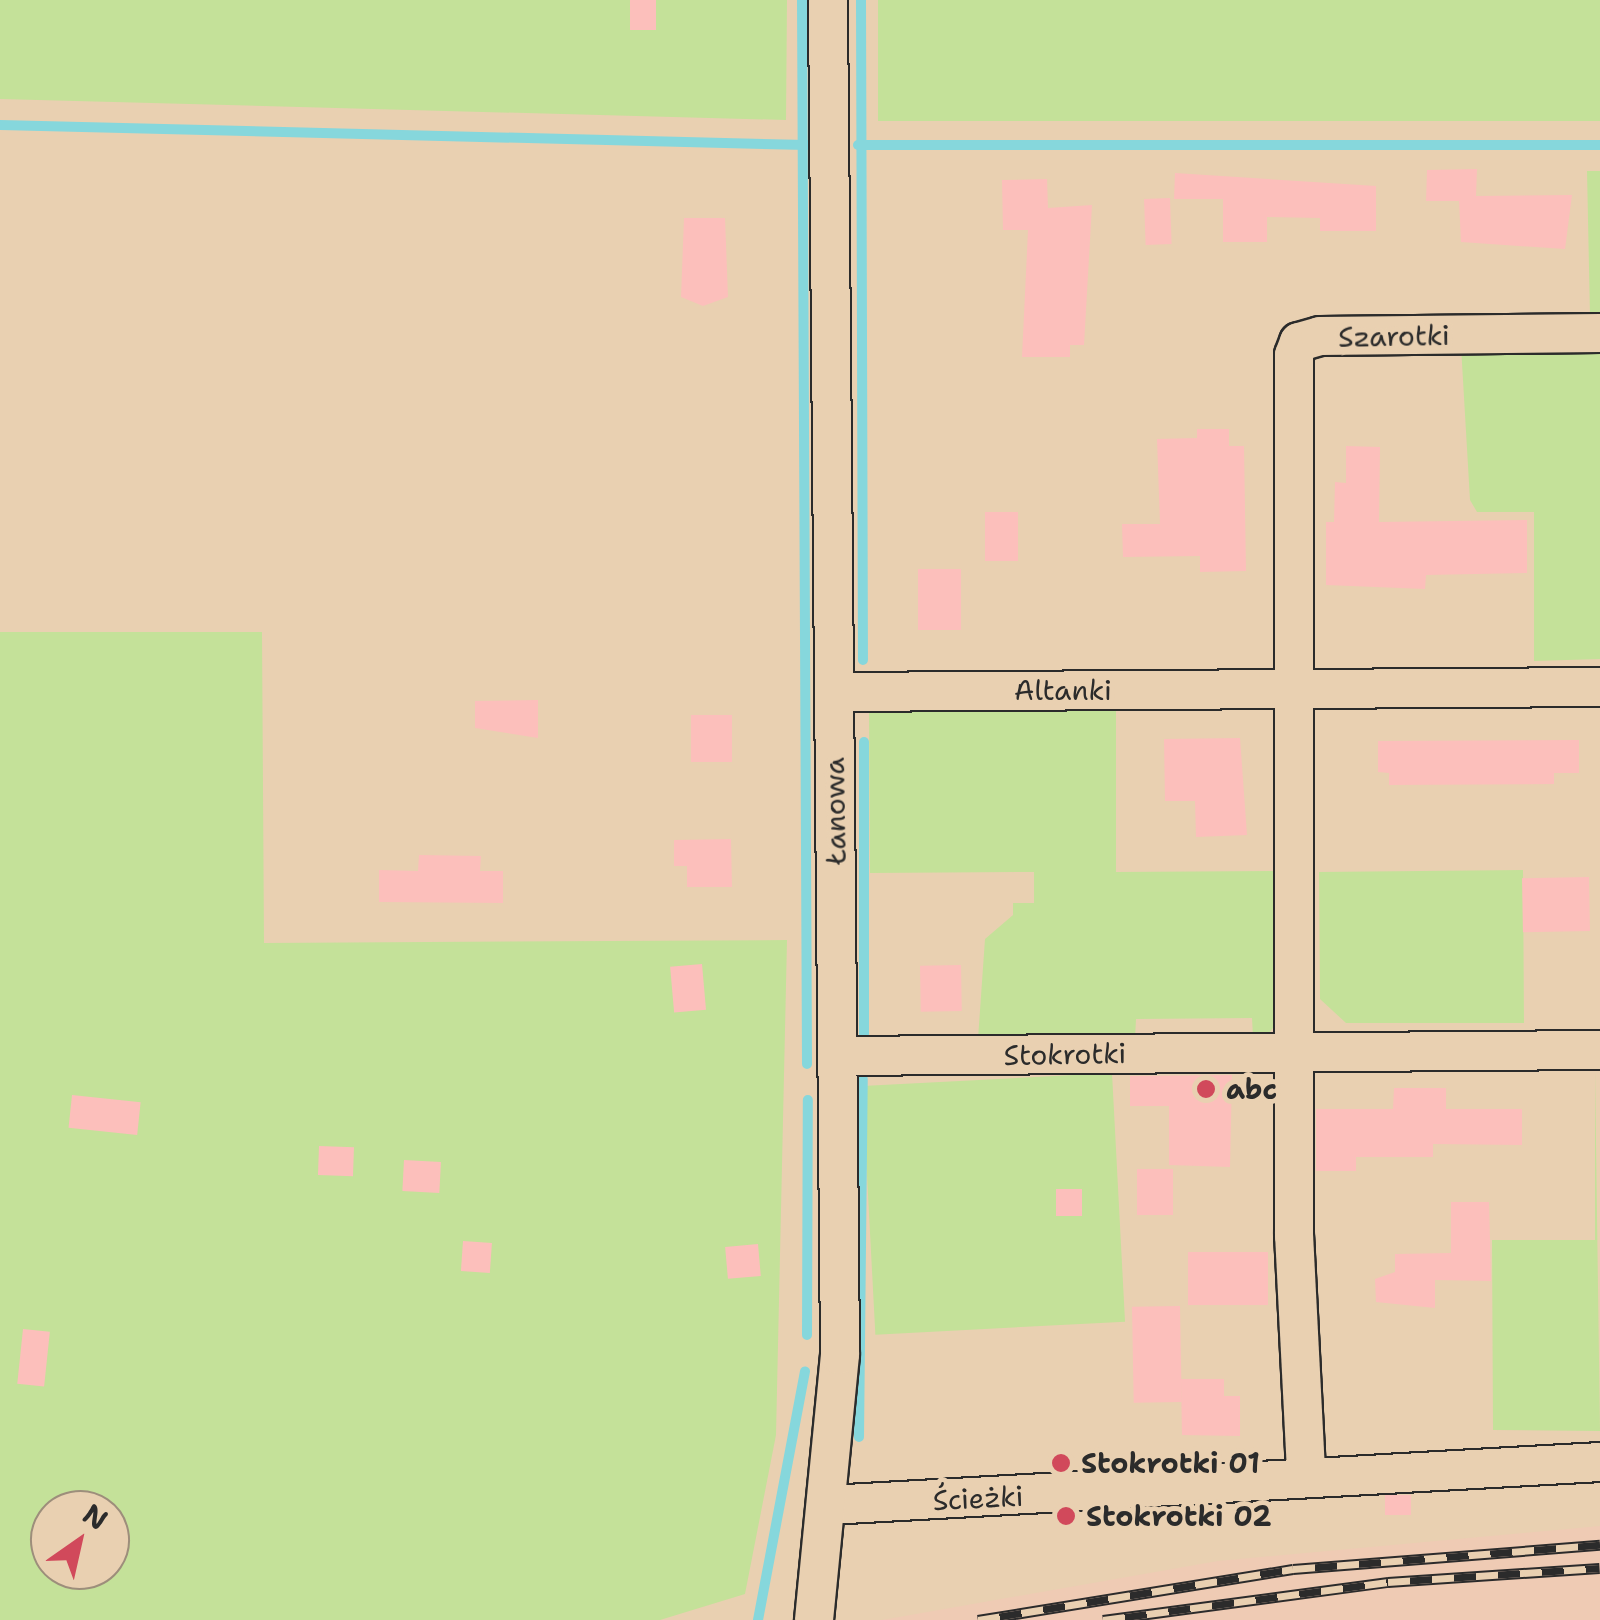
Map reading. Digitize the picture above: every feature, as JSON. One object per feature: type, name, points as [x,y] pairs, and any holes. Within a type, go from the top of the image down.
[{"type":"street","name":"Łanowa","points":[[814,1620],[829,1505],[840,1355],[828,0]]},
{"type":"street","name":"Szarotki","points":[[1292,689],[1290,512],[1299,342],[1600,333]]},
{"type":"street","name":"Altanki","points":[[834,692],[1600,687]]},
{"type":"street","points":[[1292,689],[1294,1236],[1306,1471]]},
{"type":"street","name":"Stokrotki","points":[[838,1056],[1600,1050]]},
{"type":"street","name":"Ścieżki","points":[[829,1505],[1306,1471],[1600,1462]]},
{"type":"shaded area","points":[[1600,1526],[1600,1620],[882,1620],[1218,1561]]},
{"type":"green space","points":[[0,0],[787,0],[786,120],[0,99]]},
{"type":"green space","points":[[878,0],[1600,0],[1600,121],[878,121]]},
{"type":"green space","points":[[1587,171],[1600,171],[1600,323],[1590,316]]},
{"type":"green space","points":[[1600,344],[1600,659],[1534,661],[1534,512],[1477,512],[1470,500],[1461,346]]},
{"type":"green space","points":[[0,632],[262,632],[264,943],[787,940],[776,1435],[745,1594],[660,1620],[0,1620]]},
{"type":"green space","points":[[1116,707],[1116,872],[1282,871],[1280,1019],[1266,1037],[1253,1037],[1252,1018],[1136,1019],[1135,1039],[978,1039],[985,939],[1013,915],[1013,903],[1034,903],[1034,872],[870,873],[869,711]]},
{"type":"green space","points":[[1523,870],[1524,1023],[1346,1023],[1320,999],[1319,872]]},
{"type":"green space","points":[[1595,1070],[1600,1431],[1493,1430],[1492,1240],[1595,1240]]},
{"type":"green space","points":[[1112,1073],[1125,1322],[875,1335],[862,1086]]},
{"type":"building","points":[[630,0],[656,0],[656,30],[630,30]]},
{"type":"building","points":[[1477,169],[1476,196],[1572,195],[1565,249],[1461,242],[1459,201],[1426,201],[1427,170]]},
{"type":"building","points":[[1175,173],[1376,186],[1376,231],[1320,231],[1320,218],[1267,217],[1267,242],[1223,242],[1223,199],[1174,199]]},
{"type":"building","points":[[1047,179],[1048,208],[1092,205],[1084,345],[1070,345],[1070,357],[1022,357],[1028,230],[1003,230],[1002,180]]},
{"type":"building","points":[[1170,198],[1172,244],[1146,245],[1144,199]]},
{"type":"building","points":[[684,218],[725,218],[728,297],[703,306],[681,297]]},
{"type":"building","points":[[1197,429],[1229,429],[1229,446],[1244,446],[1246,571],[1200,572],[1200,556],[1123,557],[1122,524],[1160,524],[1157,439],[1197,438]]},
{"type":"building","points":[[1346,446],[1380,447],[1379,522],[1527,520],[1527,573],[1426,575],[1425,589],[1326,585],[1326,522],[1334,522],[1335,482],[1346,483]]},
{"type":"building","points":[[985,512],[1018,512],[1018,561],[985,561]]},
{"type":"building","points":[[918,569],[961,569],[961,630],[918,630]]},
{"type":"building","points":[[538,700],[538,738],[475,728],[475,701]]},
{"type":"building","points":[[691,715],[732,715],[732,762],[691,762]]},
{"type":"building","points":[[1240,738],[1247,835],[1196,837],[1195,801],[1165,801],[1164,739]]},
{"type":"building","points":[[1579,740],[1579,773],[1554,773],[1554,784],[1389,785],[1389,773],[1378,772],[1378,741]]},
{"type":"building","points":[[731,839],[732,887],[687,887],[687,866],[674,866],[674,840]]},
{"type":"building","points":[[419,855],[481,856],[480,871],[503,871],[503,903],[379,902],[379,870],[418,871]]},
{"type":"building","points":[[1589,877],[1590,931],[1523,932],[1522,878]]},
{"type":"building","points":[[702,964],[706,1010],[674,1013],[670,967]]},
{"type":"building","points":[[961,965],[962,1011],[921,1012],[920,966]]},
{"type":"building","points":[[1232,1075],[1230,1167],[1169,1165],[1169,1106],[1130,1106],[1130,1076]]},
{"type":"building","points":[[1394,1088],[1446,1088],[1446,1109],[1522,1109],[1522,1145],[1433,1144],[1433,1157],[1356,1157],[1356,1171],[1316,1171],[1316,1109],[1393,1109]]},
{"type":"building","points":[[72,1095],[141,1102],[137,1135],[69,1128]]},
{"type":"building","points":[[319,1146],[354,1147],[353,1176],[318,1175]]},
{"type":"building","points":[[404,1160],[441,1162],[439,1193],[402,1191]]},
{"type":"building","points":[[1137,1169],[1173,1169],[1173,1215],[1137,1215]]},
{"type":"building","points":[[1056,1189],[1082,1189],[1082,1216],[1056,1216]]},
{"type":"building","points":[[1451,1202],[1489,1202],[1491,1281],[1435,1280],[1435,1308],[1376,1302],[1375,1279],[1395,1272],[1395,1254],[1451,1253]]},
{"type":"building","points":[[463,1241],[492,1243],[490,1273],[461,1271]]},
{"type":"building","points":[[758,1244],[761,1276],[728,1279],[725,1247]]},
{"type":"building","points":[[1188,1252],[1268,1252],[1268,1305],[1188,1305]]},
{"type":"building","points":[[1180,1306],[1182,1402],[1134,1403],[1132,1307]]},
{"type":"building","points":[[23,1329],[50,1332],[44,1387],[17,1384]]},
{"type":"building","points":[[1181,1379],[1224,1379],[1224,1396],[1240,1396],[1240,1436],[1182,1435]]},
{"type":"building","points":[[1385,1495],[1411,1495],[1411,1515],[1385,1515]]},
{"type":"waterway","points":[[802,0],[807,1064]]},
{"type":"waterway","points":[[861,0],[863,660]]},
{"type":"waterway","points":[[0,125],[807,145]]},
{"type":"waterway","points":[[858,145],[1600,145]]},
{"type":"waterway","points":[[864,742],[864,1034]]},
{"type":"waterway","points":[[859,1437],[863,1079]]},
{"type":"waterway","points":[[807,1335],[808,1100]]},
{"type":"waterway","points":[[758,1620],[805,1371]]},
{"type":"railway","points":[[978,1620],[1293,1569],[1600,1545]]},
{"type":"railway","points":[[1103,1620],[1388,1582],[1600,1568]]},
{"type":"place","name":"abc","points":[[1206,1089]]},
{"type":"place","name":"Stokrotki 01","points":[[1061,1463]]},
{"type":"place","name":"Stokrotki 02","points":[[1066,1516]]}]
